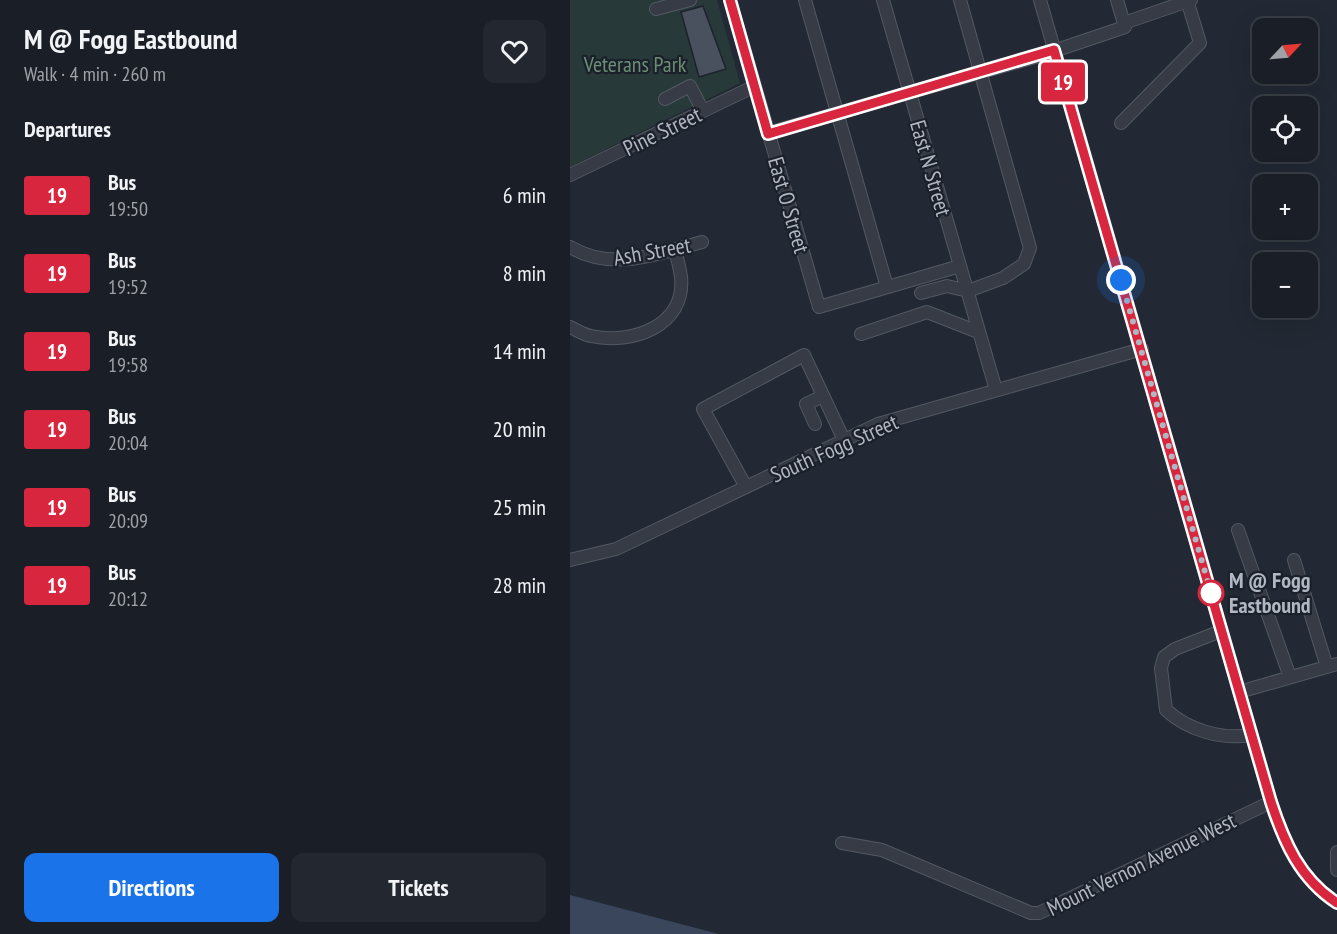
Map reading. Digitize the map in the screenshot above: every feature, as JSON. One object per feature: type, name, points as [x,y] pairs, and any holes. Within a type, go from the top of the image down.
[{"type":"street","points":[[656,9],[690,0]]},
{"type":"street","name":"East O Street","points":[[730,0],[819,307],[887,287]]},
{"type":"street","points":[[805,0],[887,287],[960,266]]},
{"type":"street","name":"East N Street","points":[[884,0],[996,390]]},
{"type":"street","points":[[921,293],[947,286],[968,291],[1016,270],[1027,259],[1030,248],[960,0]]},
{"type":"street","points":[[1040,0],[1271,802],[1294,860],[1310,880],[1337,903]]},
{"type":"street","points":[[768,134],[1125,27],[1118,0]]},
{"type":"street","points":[[1121,123],[1200,43],[1189,0],[1124,23]]},
{"type":"street","points":[[665,99],[690,86],[703,111]]},
{"type":"street","name":"Pine Street","points":[[570,175],[755,86]]},
{"type":"street","name":"Ash Street","points":[[570,247],[597,260],[617,261],[675,250],[702,242]]},
{"type":"street","points":[[570,327],[590,336],[622,339],[655,329],[668,319],[680,296],[681,278],[675,250]]},
{"type":"street","points":[[943,271],[947,286]]},
{"type":"street","points":[[917,279],[927,312]]},
{"type":"street","points":[[861,334],[927,312],[978,332]]},
{"type":"street","name":"South Fogg Street","points":[[570,560],[616,549],[878,424],[1142,349]]},
{"type":"street","points":[[746,487],[703,409],[804,356],[844,440]]},
{"type":"street","points":[[815,424],[806,404],[823,396]]},
{"type":"street","points":[[1238,530],[1290,677]]},
{"type":"street","points":[[1239,692],[1332,665],[1294,560]]},
{"type":"street","points":[[1221,631],[1176,649],[1164,657],[1161,668],[1166,710],[1181,724],[1217,735],[1233,738],[1251,735]]},
{"type":"street","name":"Mount Vernon Avenue West","points":[[842,843],[882,850],[1031,913],[1039,913],[1271,802]]},
{"type":"street","points":[[1337,852],[1337,870]]},
{"type":"green space","name":"Veterans Park","points":[[570,0],[717,0],[740,83],[570,167]]},
{"type":"water","points":[[570,895],[719,934],[570,934]]},
{"type":"building","points":[[703,6],[726,69],[699,77],[681,12]]},
{"type":"bus line","name":"19","points":[[730,0],[768,134],[1054,50],[1271,802],[1283,838],[1294,860],[1310,880],[1337,903]]},
{"type":"place","name":"M @ Fogg Eastbound","points":[[1211,593]]},
{"type":"route","points":[[1121,280],[1211,593]]}]
